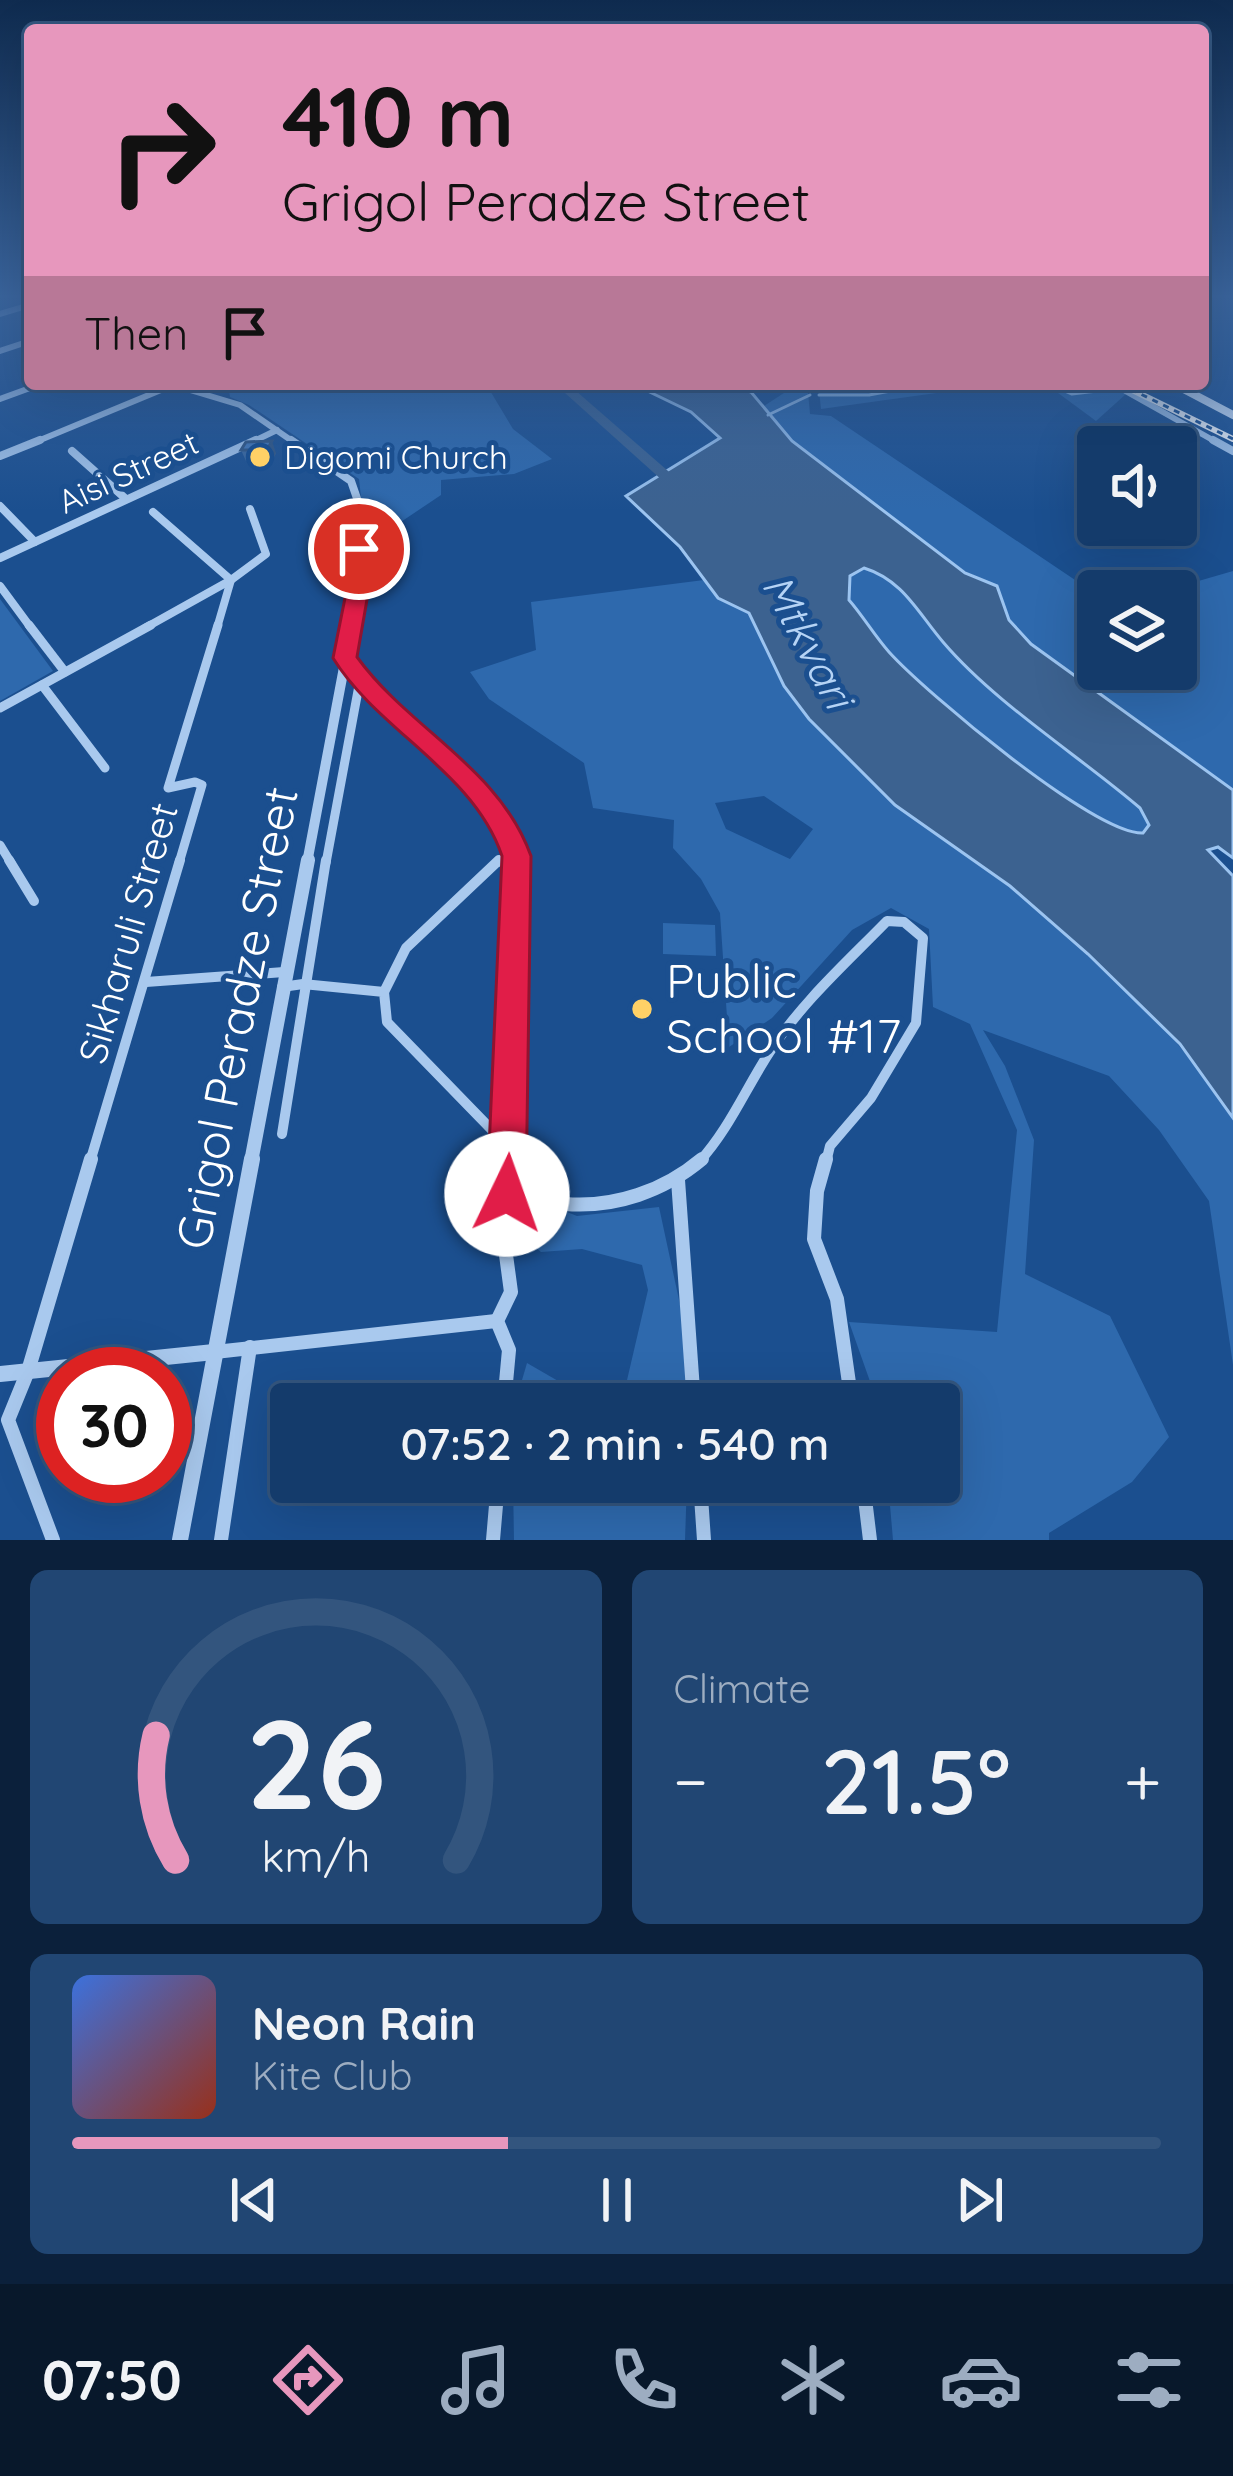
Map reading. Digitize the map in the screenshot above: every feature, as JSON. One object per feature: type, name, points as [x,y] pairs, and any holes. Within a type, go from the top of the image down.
[{"type":"main road","points":[[1185,390],[1233,416]]},
{"type":"street","points":[[0,456],[160,390]]},
{"type":"street","points":[[189,390],[241,405],[277,430]]},
{"type":"street","points":[[1124,390],[1233,451]]},
{"type":"street","name":"Aisi Street","points":[[0,558],[277,430]]},
{"type":"street","name":"Grigol Peradze Street","points":[[180,1540],[358,588],[361,510],[351,481],[277,430]]},
{"type":"street","points":[[72,451],[126,499]]},
{"type":"street","points":[[0,506],[35,542]]},
{"type":"street","points":[[0,708],[231,580],[266,554],[250,508]]},
{"type":"street","points":[[153,512],[231,580]]},
{"type":"street","name":"Sikharuli Street","points":[[52,1540],[8,1420],[28,1371],[202,785],[195,782],[168,788],[231,580]]},
{"type":"street","points":[[0,586],[65,671]]},
{"type":"street","points":[[345,658],[360,680],[484,796],[507,829],[517,856],[504,1240],[511,1292],[501,1303],[496,1321],[498,1337],[509,1351],[506,1383]]},
{"type":"street","points":[[282,1134],[303,984],[360,680]]},
{"type":"street","points":[[41,685],[106,768]]},
{"type":"street","points":[[0,845],[34,901]]},
{"type":"street","points":[[517,856],[502,857],[406,948],[384,992],[387,1022],[565,1204],[588,1207],[622,1201],[678,1180],[724,1136],[784,1031],[887,921],[904,922],[923,938],[916,1024],[871,1098],[830,1146],[817,1191],[814,1240],[837,1299],[849,1383]]},
{"type":"street","points":[[146,982],[283,980],[384,992]]},
{"type":"street","points":[[678,1180],[692,1383]]},
{"type":"street","points":[[0,1374],[496,1321]]},
{"type":"street","points":[[220,1540],[250,1347]]},
{"type":"street","points":[[494,1540],[497,1503]]},
{"type":"street","points":[[701,1503],[704,1540]]},
{"type":"street","points":[[866,1503],[870,1540]]},
{"type":"shaded area","points":[[229,390],[490,390],[513,429],[552,459],[514,474],[441,480],[441,495],[371,542],[401,576],[368,593],[341,595],[342,537],[365,535],[359,479],[230,397]]},
{"type":"shaded area","points":[[819,390],[958,390],[821,409]]},
{"type":"shaded area","points":[[1054,390],[1119,390],[1126,394],[1096,421]]},
{"type":"shaded area","points":[[808,392],[810,414],[831,416],[1077,581],[1077,677],[1031,644],[1009,620],[997,586],[958,568],[792,441],[761,408],[784,393]]},
{"type":"shaded area","points":[[864,568],[899,589],[982,681],[1140,808],[1149,826],[1142,833],[1087,811],[1011,758],[937,697],[889,652],[849,600],[850,576]]},
{"type":"shaded area","points":[[1233,571],[1233,790],[1095,690],[1197,690],[1197,581]]},
{"type":"shaded area","points":[[704,580],[718,598],[749,613],[784,686],[809,719],[895,805],[1010,886],[1088,954],[1160,1022],[1233,1118],[1233,1365],[1209,1201],[1159,1130],[1109,1076],[983,1030],[1005,1066],[1034,1140],[1025,1274],[1110,1316],[1169,1437],[1132,1482],[1049,1533],[1049,1540],[893,1540],[890,1503],[960,1503],[960,1383],[871,1383],[849,1322],[997,1332],[1017,1130],[970,1024],[933,1007],[929,929],[891,908],[852,930],[772,1018],[729,1047],[720,913],[701,879],[673,848],[674,820],[593,808],[584,763],[489,699],[470,672],[536,650],[531,602]],"holes":[[[764,796],[813,829],[790,859],[726,829],[715,803]]]},
{"type":"shaded area","points":[[0,599],[53,671],[0,701]]},
{"type":"shaded area","points":[[663,923],[715,925],[716,956],[663,954]]},
{"type":"shaded area","points":[[542,1202],[577,1216],[659,1207],[690,1351],[689,1383],[626,1383],[648,1290],[642,1265],[582,1249],[541,1252],[524,1238],[524,1215]]},
{"type":"shaded area","points":[[527,1363],[562,1383],[521,1383]]},
{"type":"shaded area","points":[[513,1503],[686,1503],[685,1540],[514,1540]]},
{"type":"water","points":[[645,390],[751,392],[792,441],[965,573],[997,586],[1009,620],[1031,644],[1077,677],[1077,690],[1095,690],[1233,790],[1233,858],[1218,847],[1208,850],[1233,876],[1233,1118],[1180,1044],[1088,954],[1010,886],[895,805],[809,719],[784,686],[749,613],[718,598],[680,547],[626,496],[720,438],[691,412]],"holes":[[[864,568],[900,589],[987,686],[1140,808],[1149,825],[1143,833],[1120,827],[1051,787],[908,671],[849,600],[850,576]]]},
{"type":"building","points":[[272,441],[267,450],[241,450],[246,442]]},
{"type":"waterway","name":"Mtkvari","points":[[568,390],[678,487]]},
{"type":"waterway","points":[[819,395],[896,390]]},
{"type":"waterway","points":[[1063,390],[1072,394],[1097,391]]},
{"type":"waterway","points":[[768,415],[810,395]]},
{"type":"railway","points":[[1132,390],[1233,439]]},
{"type":"place","name":"Digomi Church","points":[[260,457]]},
{"type":"place","name":"Public School #17","points":[[642,1009]]},
{"type":"route","points":[[359,549],[358,588],[345,658],[360,680],[484,796],[507,829],[517,856],[507,1194]]}]
